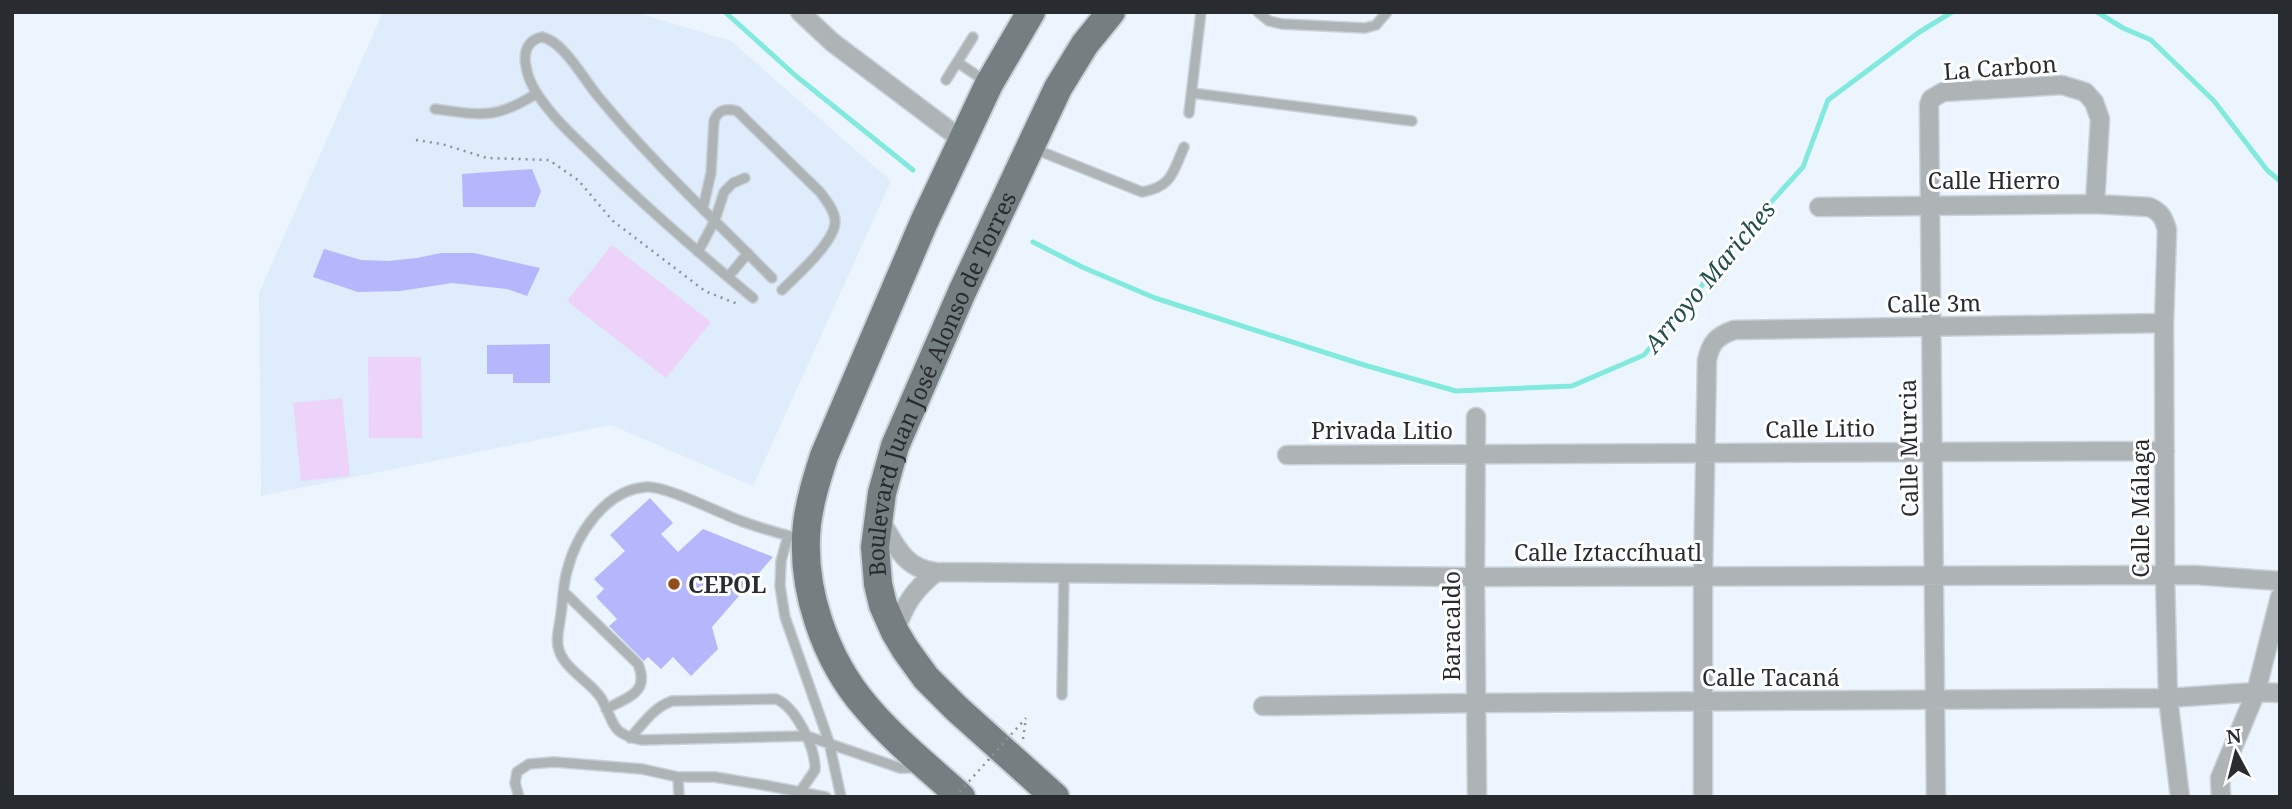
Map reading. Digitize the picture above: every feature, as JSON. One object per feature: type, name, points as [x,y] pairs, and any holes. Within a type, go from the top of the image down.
[{"type":"main road","points":[[961,797],[865,706],[838,667],[823,634],[797,538],[824,456],[924,222],[989,84],[1031,12]]},
{"type":"main road","name":"Boulevard Juan José Alonso de Torres","points":[[1055,797],[1018,766],[933,685],[895,632],[883,605],[875,548],[878,516],[895,446],[962,292],[1058,88],[1084,44],[1111,12]]},
{"type":"street","points":[[800,12],[875,76],[962,140]]},
{"type":"street","name":"La Carbon","points":[[1931,99],[1943,92],[2062,85],[2085,92],[2094,102],[2100,119],[2095,204]]},
{"type":"street","name":"Calle Murcia","points":[[1931,99],[1929,205],[1936,797]]},
{"type":"street","name":"Calle Hierro","points":[[1819,207],[2095,204],[2149,207],[2165,219]]},
{"type":"street","name":"Calle Málaga","points":[[2165,219],[2165,575],[2168,698],[2180,797]]},
{"type":"street","name":"Calle 3m","points":[[1705,454],[1707,360],[1711,344],[1720,335],[1734,330],[2164,323]]},
{"type":"street","name":"Baracaldo","points":[[1476,417],[1478,797]]},
{"type":"street","name":"Calle Litio","points":[[1477,454],[2165,451]]},
{"type":"street","name":"Privada Litio","points":[[1286,455],[1477,454]]},
{"type":"street","points":[[1703,797],[1705,454]]},
{"type":"street","name":"Calle Iztaccíhuatl","points":[[878,516],[912,566],[936,572],[1475,577],[2165,575],[2280,581]]},
{"type":"street","points":[[895,632],[916,588],[936,572]]},
{"type":"street","points":[[2221,797],[2220,778],[2256,692],[2280,597]]},
{"type":"street","name":"Calle Tacaná","points":[[1263,706],[1476,702],[1934,701],[2168,698],[2280,693]]},
{"type":"lane","points":[[1189,113],[1201,12]]},
{"type":"lane","points":[[1258,12],[1269,21],[1282,24],[1365,28],[1376,25],[1387,12]]},
{"type":"lane","points":[[752,298],[654,215],[563,126],[537,93],[524,58],[530,44],[542,37],[556,43],[597,96],[667,173],[772,278]]},
{"type":"lane","points":[[946,80],[973,37]]},
{"type":"lane","points":[[957,62],[989,84]]},
{"type":"lane","points":[[435,109],[494,114],[518,106],[537,93]]},
{"type":"lane","points":[[1192,93],[1412,121]]},
{"type":"lane","points":[[703,208],[711,173],[716,115],[722,111],[737,111],[820,192],[835,221],[831,237],[782,290]]},
{"type":"lane","points":[[1030,148],[1142,192],[1157,190],[1168,182],[1184,147]]},
{"type":"lane","points":[[698,252],[715,220],[728,186],[745,178]]},
{"type":"lane","points":[[728,278],[748,253]]},
{"type":"lane","points":[[841,797],[829,741],[785,617],[780,586],[781,561],[797,538],[743,522],[653,486],[632,489],[606,504],[578,542],[566,573],[558,640],[559,653],[595,691],[615,729],[630,738],[642,740],[807,736],[829,741],[900,768],[928,767]]},
{"type":"lane","points":[[1062,695],[1064,572]]},
{"type":"lane","points":[[564,592],[638,664],[641,672],[642,686],[606,709]]},
{"type":"lane","points":[[630,738],[662,704],[683,699],[776,699],[788,707],[807,736],[814,753],[815,770],[800,792]]},
{"type":"lane","points":[[519,797],[515,783],[517,772],[529,764],[554,762],[642,769],[678,777],[715,777],[826,797]]},
{"type":"lane","points":[[678,777],[679,797]]},
{"type":"path","points":[[416,140],[442,144],[487,158],[549,160],[578,180],[613,221],[705,291],[741,305]]},
{"type":"path","points":[[955,797],[1026,718]]},
{"type":"shaded area","points":[[383,12],[635,12],[731,41],[891,181],[753,486],[611,425],[261,496],[259,293]]},
{"type":"shaded area","points":[[612,245],[711,322],[666,378],[567,301]]},
{"type":"shaded area","points":[[368,357],[421,357],[422,438],[369,438]]},
{"type":"shaded area","points":[[342,398],[350,476],[301,481],[293,403]]},
{"type":"building","points":[[532,169],[541,191],[535,207],[463,207],[462,174]]},
{"type":"building","points":[[324,249],[361,260],[388,261],[441,253],[474,253],[540,268],[527,296],[507,289],[452,283],[400,291],[358,292],[313,277]]},
{"type":"building","points":[[550,344],[550,383],[513,383],[513,374],[487,374],[487,345]]},
{"type":"building","name":"CEPOL","points":[[650,498],[673,523],[661,534],[678,552],[703,529],[773,557],[712,627],[718,649],[691,676],[673,657],[661,669],[648,657],[644,661],[609,626],[617,619],[596,597],[604,589],[594,579],[625,551],[610,535]]},
{"type":"waterway","name":"Arroyo Mariches","points":[[725,12],[796,76],[913,170]]},
{"type":"waterway","name":"Arroyo Mariches","points":[[1033,242],[1082,267],[1155,298],[1364,365],[1456,391],[1572,386],[1644,355],[1735,242],[1803,167],[1828,100],[1918,33],[1952,12]]},
{"type":"waterway","name":"Arroyo Mariches","points":[[2097,12],[2123,28],[2151,40],[2214,101],[2267,170],[2280,181]]},
{"type":"place","name":"CEPOL","points":[[674,584]]}]
